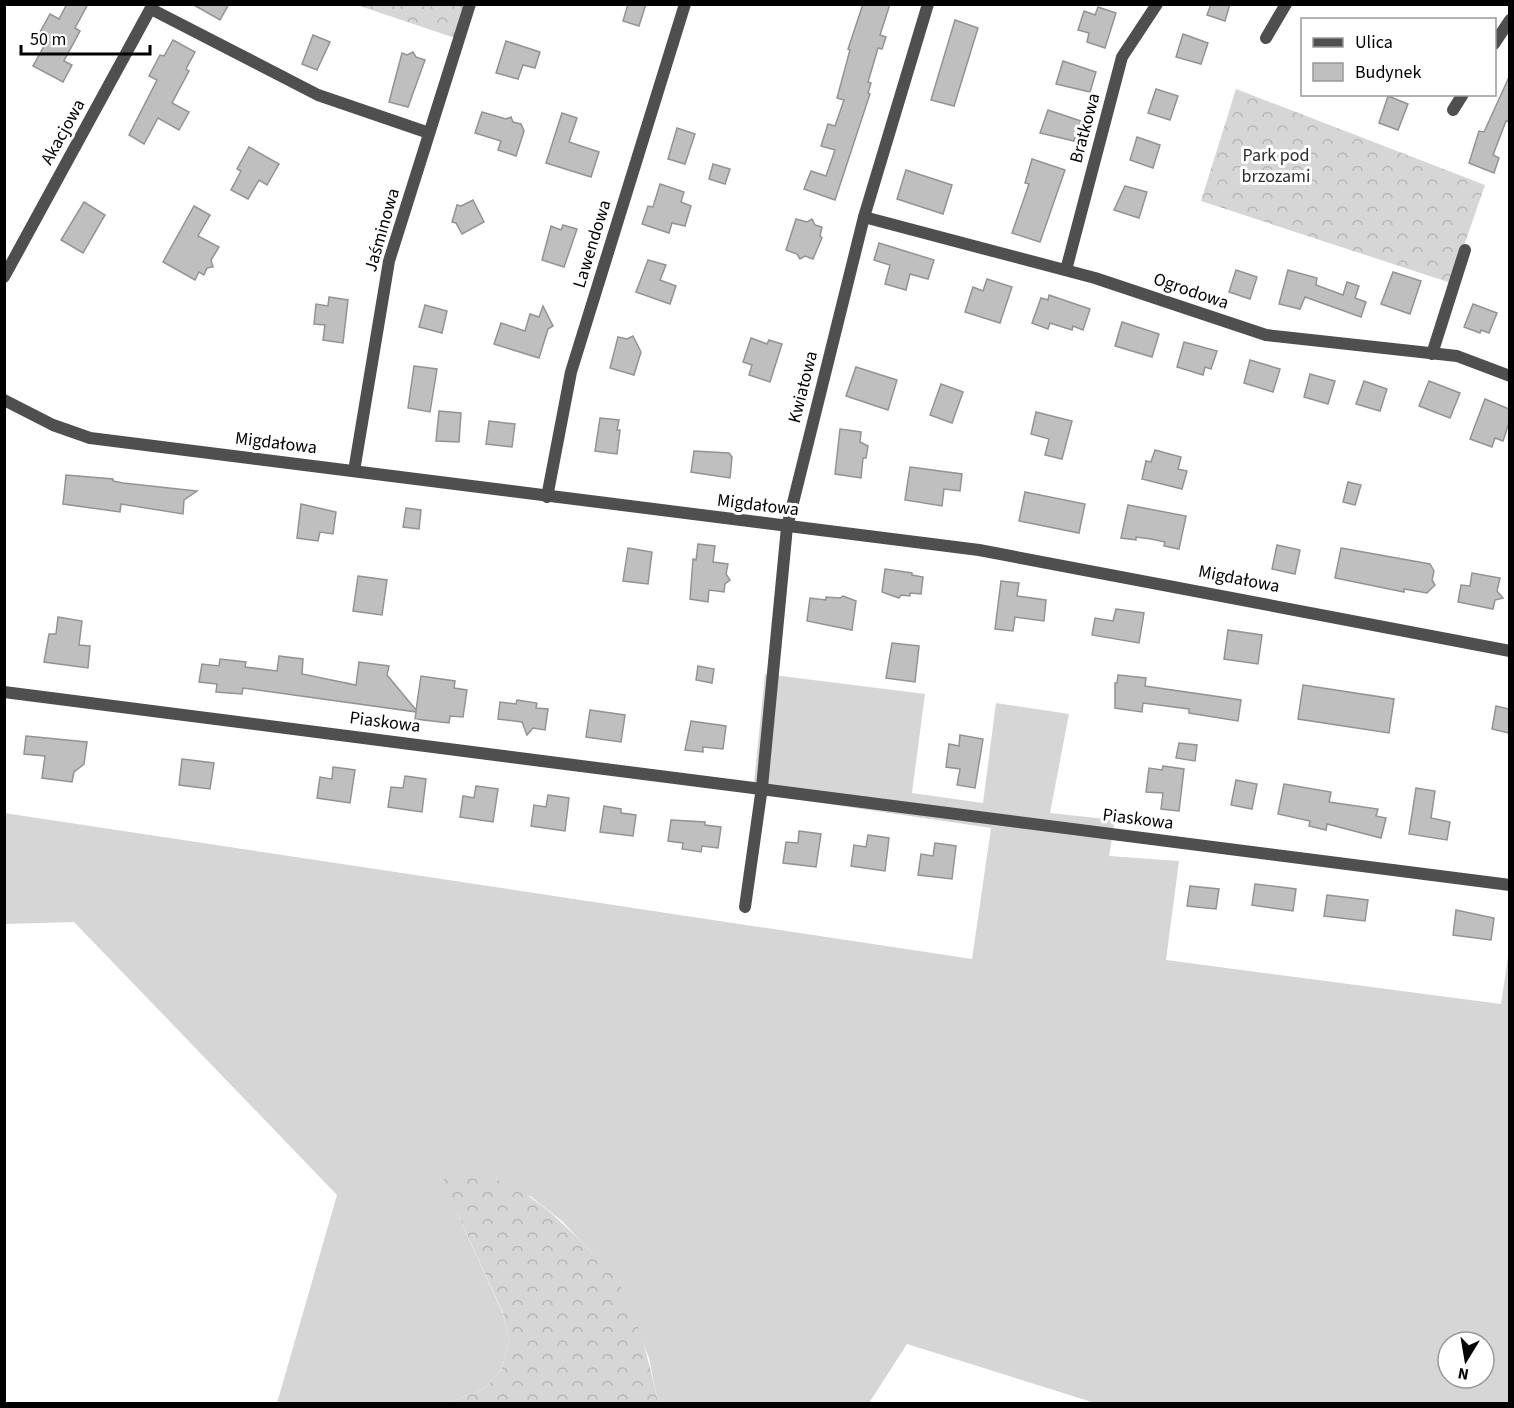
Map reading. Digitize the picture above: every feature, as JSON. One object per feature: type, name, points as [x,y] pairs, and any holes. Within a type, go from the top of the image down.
[{"type":"street","name":"Jaśminowa","points":[[354,471],[389,261],[470,4]]},
{"type":"street","name":"Lawendowa","points":[[548,497],[571,372],[685,4]]},
{"type":"street","name":"Kwiatowa","points":[[762,787],[787,527],[864,218],[928,4]]},
{"type":"street","name":"Bratkowa","points":[[1066,270],[1122,57],[1157,4]]},
{"type":"street","points":[[1266,38],[1286,4]]},
{"type":"street","points":[[152,7],[318,95],[429,133]]},
{"type":"street","name":"Akacjowa","points":[[4,277],[152,7]]},
{"type":"street","points":[[1496,41],[1509,20]]},
{"type":"street","points":[[1454,110],[1462,96]]},
{"type":"street","name":"Ogrodowa","points":[[864,218],[1066,270],[1266,335],[1457,356],[1509,376]]},
{"type":"street","points":[[1432,354],[1465,250]]},
{"type":"street","name":"Migdałowa","points":[[4,400],[53,426],[90,438],[981,550],[1509,651]]},
{"type":"street","name":"Piaskowa","points":[[4,692],[762,787],[1509,885]]},
{"type":"street","points":[[745,907],[762,787]]},
{"type":"green space","points":[[357,5],[466,5],[455,38]]},
{"type":"green space","name":"Park pod brzozami","points":[[1236,89],[1485,185],[1451,283],[1201,201]]},
{"type":"green space","points":[[765,674],[925,694],[912,793],[983,803],[996,703],[1069,714],[1050,813],[1115,820],[1109,856],[1179,861],[1166,960],[1501,1004],[1509,950],[1509,1403],[1095,1403],[907,1344],[869,1403],[658,1403],[649,1358],[617,1280],[562,1221],[530,1196],[457,1213],[503,1314],[509,1339],[502,1369],[485,1388],[448,1403],[277,1403],[337,1195],[74,922],[5,924],[4,813],[972,959],[991,828],[753,793]]},
{"type":"green space","points":[[465,1170],[503,1182],[534,1200],[562,1223],[612,1273],[625,1295],[637,1325],[658,1403],[448,1403],[485,1388],[502,1369],[509,1339],[503,1313],[443,1182],[447,1172]]},
{"type":"building","points":[[67,4],[88,4],[75,28],[80,31],[64,61],[72,65],[63,82],[33,66],[49,37],[40,32],[50,14],[59,19]]},
{"type":"building","points":[[192,4],[229,4],[220,20]]},
{"type":"building","points":[[628,4],[646,4],[639,26],[623,21]]},
{"type":"building","points":[[863,4],[890,4],[880,35],[886,37],[882,49],[878,48],[868,82],[871,83],[868,93],[870,94],[835,200],[804,189],[811,171],[826,176],[835,150],[821,146],[828,124],[835,126],[844,100],[837,98],[850,50],[848,49]]},
{"type":"building","points":[[1211,4],[1230,4],[1225,21],[1207,15]]},
{"type":"building","points":[[1098,7],[1116,13],[1105,48],[1087,42],[1089,33],[1078,30],[1084,11],[1095,15]]},
{"type":"building","points":[[955,20],[978,28],[954,106],[931,100]]},
{"type":"building","points":[[1183,34],[1208,43],[1201,64],[1176,57]]},
{"type":"building","points":[[313,35],[330,42],[317,70],[302,64]]},
{"type":"building","points":[[173,40],[195,52],[186,69],[189,71],[172,103],[189,112],[179,130],[158,118],[144,144],[129,135],[157,80],[149,76],[160,55],[164,56]]},
{"type":"building","points":[[506,41],[540,52],[535,68],[523,65],[518,79],[496,73]]},
{"type":"building","points":[[413,52],[416,57],[425,60],[408,107],[389,102],[402,53],[407,55]]},
{"type":"building","points":[[1063,61],[1096,72],[1090,92],[1056,84]]},
{"type":"building","points":[[1509,77],[1509,122],[1506,121],[1493,155],[1499,158],[1494,173],[1469,163],[1479,131],[1484,132]]},
{"type":"building","points":[[1156,89],[1178,96],[1170,120],[1148,113]]},
{"type":"building","points":[[1388,96],[1408,104],[1398,130],[1379,123]]},
{"type":"building","points":[[1048,110],[1081,121],[1074,141],[1040,133]]},
{"type":"building","points":[[482,112],[506,119],[511,117],[513,122],[521,124],[524,131],[516,156],[498,150],[501,141],[475,133]]},
{"type":"building","points":[[562,113],[577,118],[569,142],[599,152],[591,177],[546,163]]},
{"type":"building","points":[[677,128],[695,134],[685,164],[668,159]]},
{"type":"building","points":[[1137,137],[1160,145],[1153,168],[1130,160]]},
{"type":"building","points":[[249,147],[279,164],[267,185],[259,180],[248,199],[231,190],[241,171],[237,169]]},
{"type":"building","points":[[1032,159],[1065,170],[1040,242],[1012,233],[1029,184],[1025,183]]},
{"type":"building","points":[[713,164],[730,169],[725,184],[709,179]]},
{"type":"building","points":[[906,170],[952,185],[943,214],[897,199]]},
{"type":"building","points":[[660,184],[684,192],[681,202],[691,206],[685,226],[672,223],[669,233],[642,224],[648,206],[653,207]]},
{"type":"building","points":[[1125,186],[1147,192],[1139,218],[1114,210]]},
{"type":"building","points":[[473,200],[484,222],[462,234],[456,223],[452,222],[457,205],[461,206]]},
{"type":"building","points":[[84,202],[105,215],[83,253],[61,240]]},
{"type":"building","points":[[194,206],[210,215],[198,236],[219,247],[211,260],[213,267],[207,268],[204,275],[199,272],[195,280],[163,262]]},
{"type":"building","points":[[796,219],[807,222],[812,219],[815,225],[822,227],[820,236],[822,238],[813,259],[805,256],[800,259],[797,254],[786,250]]},
{"type":"building","points":[[563,225],[577,229],[564,267],[542,260],[551,226],[561,230]]},
{"type":"building","points":[[879,243],[934,260],[928,279],[910,274],[906,290],[885,284],[890,265],[874,260]]},
{"type":"building","points":[[648,260],[666,265],[660,280],[676,286],[670,304],[636,292]]},
{"type":"building","points":[[1236,270],[1257,277],[1250,299],[1229,292]]},
{"type":"building","points":[[1288,270],[1317,278],[1316,285],[1343,295],[1347,282],[1359,286],[1355,298],[1366,302],[1361,317],[1305,297],[1300,309],[1279,304]]},
{"type":"building","points":[[1393,272],[1421,281],[1410,314],[1381,304]]},
{"type":"building","points":[[987,279],[1012,287],[1000,323],[965,312],[973,287],[983,291]]},
{"type":"building","points":[[1049,295],[1090,309],[1083,330],[1073,326],[1072,330],[1050,323],[1048,329],[1032,323],[1041,298],[1048,300]]},
{"type":"building","points":[[329,297],[348,300],[343,343],[323,340],[325,325],[314,324],[316,304],[328,306]]},
{"type":"building","points":[[1473,304],[1497,313],[1489,333],[1481,330],[1480,333],[1464,327]]},
{"type":"building","points":[[425,305],[447,311],[442,333],[419,327]]},
{"type":"building","points":[[543,306],[553,326],[548,329],[539,358],[494,344],[501,323],[525,331],[530,314],[539,317]]},
{"type":"building","points":[[1122,322],[1159,334],[1152,357],[1115,346]]},
{"type":"building","points":[[633,336],[641,352],[634,375],[610,368],[618,337],[627,339]]},
{"type":"building","points":[[751,338],[767,344],[769,340],[782,344],[770,382],[749,375],[752,365],[743,362]]},
{"type":"building","points":[[1184,342],[1217,351],[1211,369],[1205,367],[1203,375],[1177,367]]},
{"type":"building","points":[[1250,360],[1280,369],[1273,392],[1244,383]]},
{"type":"building","points":[[414,366],[437,369],[430,412],[408,408]]},
{"type":"building","points":[[856,367],[897,380],[888,410],[846,396]]},
{"type":"building","points":[[1310,374],[1335,381],[1328,404],[1304,397]]},
{"type":"building","points":[[1364,381],[1387,389],[1380,411],[1356,404]]},
{"type":"building","points":[[1429,381],[1460,393],[1450,418],[1419,406]]},
{"type":"building","points":[[941,384],[963,392],[952,423],[930,415]]},
{"type":"building","points":[[1485,399],[1509,409],[1509,423],[1503,441],[1495,438],[1492,447],[1470,439]]},
{"type":"building","points":[[439,411],[461,413],[459,442],[436,441]]},
{"type":"building","points":[[1036,412],[1072,421],[1062,459],[1045,455],[1049,439],[1031,434]]},
{"type":"building","points":[[600,418],[619,420],[617,454],[595,451]]},
{"type":"building","points":[[489,421],[515,424],[512,447],[486,444]]},
{"type":"building","points":[[840,429],[861,432],[860,442],[868,446],[866,458],[863,458],[861,478],[835,474]]},
{"type":"building","points":[[1155,450],[1181,457],[1178,469],[1187,471],[1182,489],[1142,479],[1146,461],[1151,462]]},
{"type":"building","points":[[694,451],[729,453],[732,457],[730,478],[691,472]]},
{"type":"building","points":[[910,467],[962,474],[960,491],[944,489],[942,506],[905,500]]},
{"type":"building","points":[[66,475],[197,491],[184,500],[183,514],[121,504],[120,512],[63,504]]},
{"type":"building","points":[[1348,482],[1361,485],[1355,505],[1343,502]]},
{"type":"building","points":[[1025,492],[1085,504],[1079,533],[1019,521]]},
{"type":"building","points":[[301,504],[336,512],[333,534],[320,532],[318,541],[297,538]]},
{"type":"building","points":[[1128,505],[1186,516],[1179,549],[1164,546],[1165,542],[1151,539],[1121,538]]},
{"type":"building","points":[[406,508],[421,510],[419,529],[403,527]]},
{"type":"building","points":[[698,544],[715,546],[713,562],[728,564],[726,574],[730,580],[725,584],[724,592],[709,590],[708,602],[690,599],[693,559],[696,560]]},
{"type":"building","points":[[1277,545],[1300,550],[1295,574],[1272,569]]},
{"type":"building","points":[[628,548],[652,552],[648,584],[623,581]]},
{"type":"building","points":[[1341,548],[1430,564],[1434,571],[1432,580],[1435,585],[1427,593],[1404,589],[1404,592],[1335,578]]},
{"type":"building","points":[[885,569],[923,577],[921,594],[910,593],[910,596],[901,595],[899,598],[882,592]]},
{"type":"building","points":[[1472,573],[1500,578],[1497,591],[1503,598],[1495,600],[1493,609],[1458,602],[1461,585],[1470,586]]},
{"type":"building","points":[[358,576],[387,580],[382,615],[353,611]]},
{"type":"building","points":[[1001,581],[1019,583],[1017,596],[1046,600],[1044,621],[1015,617],[1013,631],[995,629]]},
{"type":"building","points":[[843,596],[856,601],[852,630],[807,621],[810,598],[826,600],[826,597],[840,598]]},
{"type":"building","points":[[1116,609],[1144,613],[1139,643],[1092,635],[1095,618],[1113,621]]},
{"type":"building","points":[[58,617],[82,621],[79,645],[90,646],[88,668],[44,662],[49,634],[56,634]]},
{"type":"building","points":[[1228,630],[1262,635],[1258,664],[1224,659]]},
{"type":"building","points":[[892,643],[919,646],[915,682],[886,678]]},
{"type":"building","points":[[279,656],[303,659],[302,674],[356,685],[359,662],[389,666],[387,675],[416,710],[421,676],[455,681],[454,688],[467,690],[463,717],[450,716],[449,723],[415,719],[416,712],[243,688],[242,694],[216,692],[217,684],[199,682],[202,664],[219,666],[220,659],[246,662],[245,667],[277,671]]},
{"type":"building","points":[[698,666],[714,669],[712,683],[696,680]]},
{"type":"building","points":[[1118,675],[1146,678],[1145,686],[1241,700],[1238,721],[1189,713],[1189,709],[1143,703],[1142,712],[1115,708],[1115,683],[1117,683]]},
{"type":"building","points":[[1303,685],[1394,699],[1389,733],[1298,719]]},
{"type":"building","points":[[517,700],[537,703],[536,708],[548,709],[545,730],[533,728],[527,735],[522,722],[498,719],[500,702],[516,704]]},
{"type":"building","points":[[1496,706],[1509,709],[1509,733],[1492,729]]},
{"type":"building","points":[[590,710],[625,715],[621,742],[586,737]]},
{"type":"building","points":[[691,721],[726,726],[723,749],[703,747],[703,752],[685,750]]},
{"type":"building","points":[[960,735],[983,739],[975,788],[957,785],[960,769],[946,767],[949,744],[959,746]]},
{"type":"building","points":[[26,736],[87,742],[84,764],[74,772],[72,782],[42,778],[45,756],[24,754]]},
{"type":"building","points":[[1179,743],[1197,745],[1195,761],[1176,758]]},
{"type":"building","points":[[182,759],[214,763],[210,789],[179,785]]},
{"type":"building","points":[[1163,766],[1184,769],[1179,811],[1161,809],[1163,793],[1146,792],[1149,768],[1162,770]]},
{"type":"building","points":[[333,767],[355,770],[350,803],[317,798],[320,777],[332,779]]},
{"type":"building","points":[[405,776],[426,779],[422,812],[388,807],[391,787],[403,788]]},
{"type":"building","points":[[1236,780],[1257,784],[1252,809],[1231,805]]},
{"type":"building","points":[[1284,784],[1331,792],[1329,802],[1378,809],[1376,816],[1386,818],[1381,838],[1327,824],[1326,830],[1309,826],[1310,821],[1278,814]]},
{"type":"building","points":[[476,786],[498,789],[493,822],[460,817],[463,796],[474,798]]},
{"type":"building","points":[[1416,788],[1435,791],[1431,818],[1450,822],[1447,840],[1409,834]]},
{"type":"building","points":[[548,795],[569,798],[565,831],[531,826],[534,805],[546,807]]},
{"type":"building","points":[[604,806],[621,809],[621,813],[636,815],[633,836],[600,832]]},
{"type":"building","points":[[671,820],[705,822],[705,825],[721,827],[718,848],[702,846],[701,852],[682,849],[683,843],[668,841]]},
{"type":"building","points":[[799,831],[821,834],[816,867],[783,863],[786,842],[798,843]]},
{"type":"building","points":[[868,835],[889,838],[885,871],[851,866],[854,845],[866,847]]},
{"type":"building","points":[[935,843],[956,846],[952,879],[918,875],[921,854],[933,856]]},
{"type":"building","points":[[1255,884],[1296,889],[1293,911],[1252,905]]},
{"type":"building","points":[[1190,886],[1219,889],[1216,909],[1187,906]]},
{"type":"building","points":[[1327,895],[1368,900],[1365,921],[1324,916]]},
{"type":"building","points":[[1456,910],[1494,918],[1491,940],[1453,935]]}]
